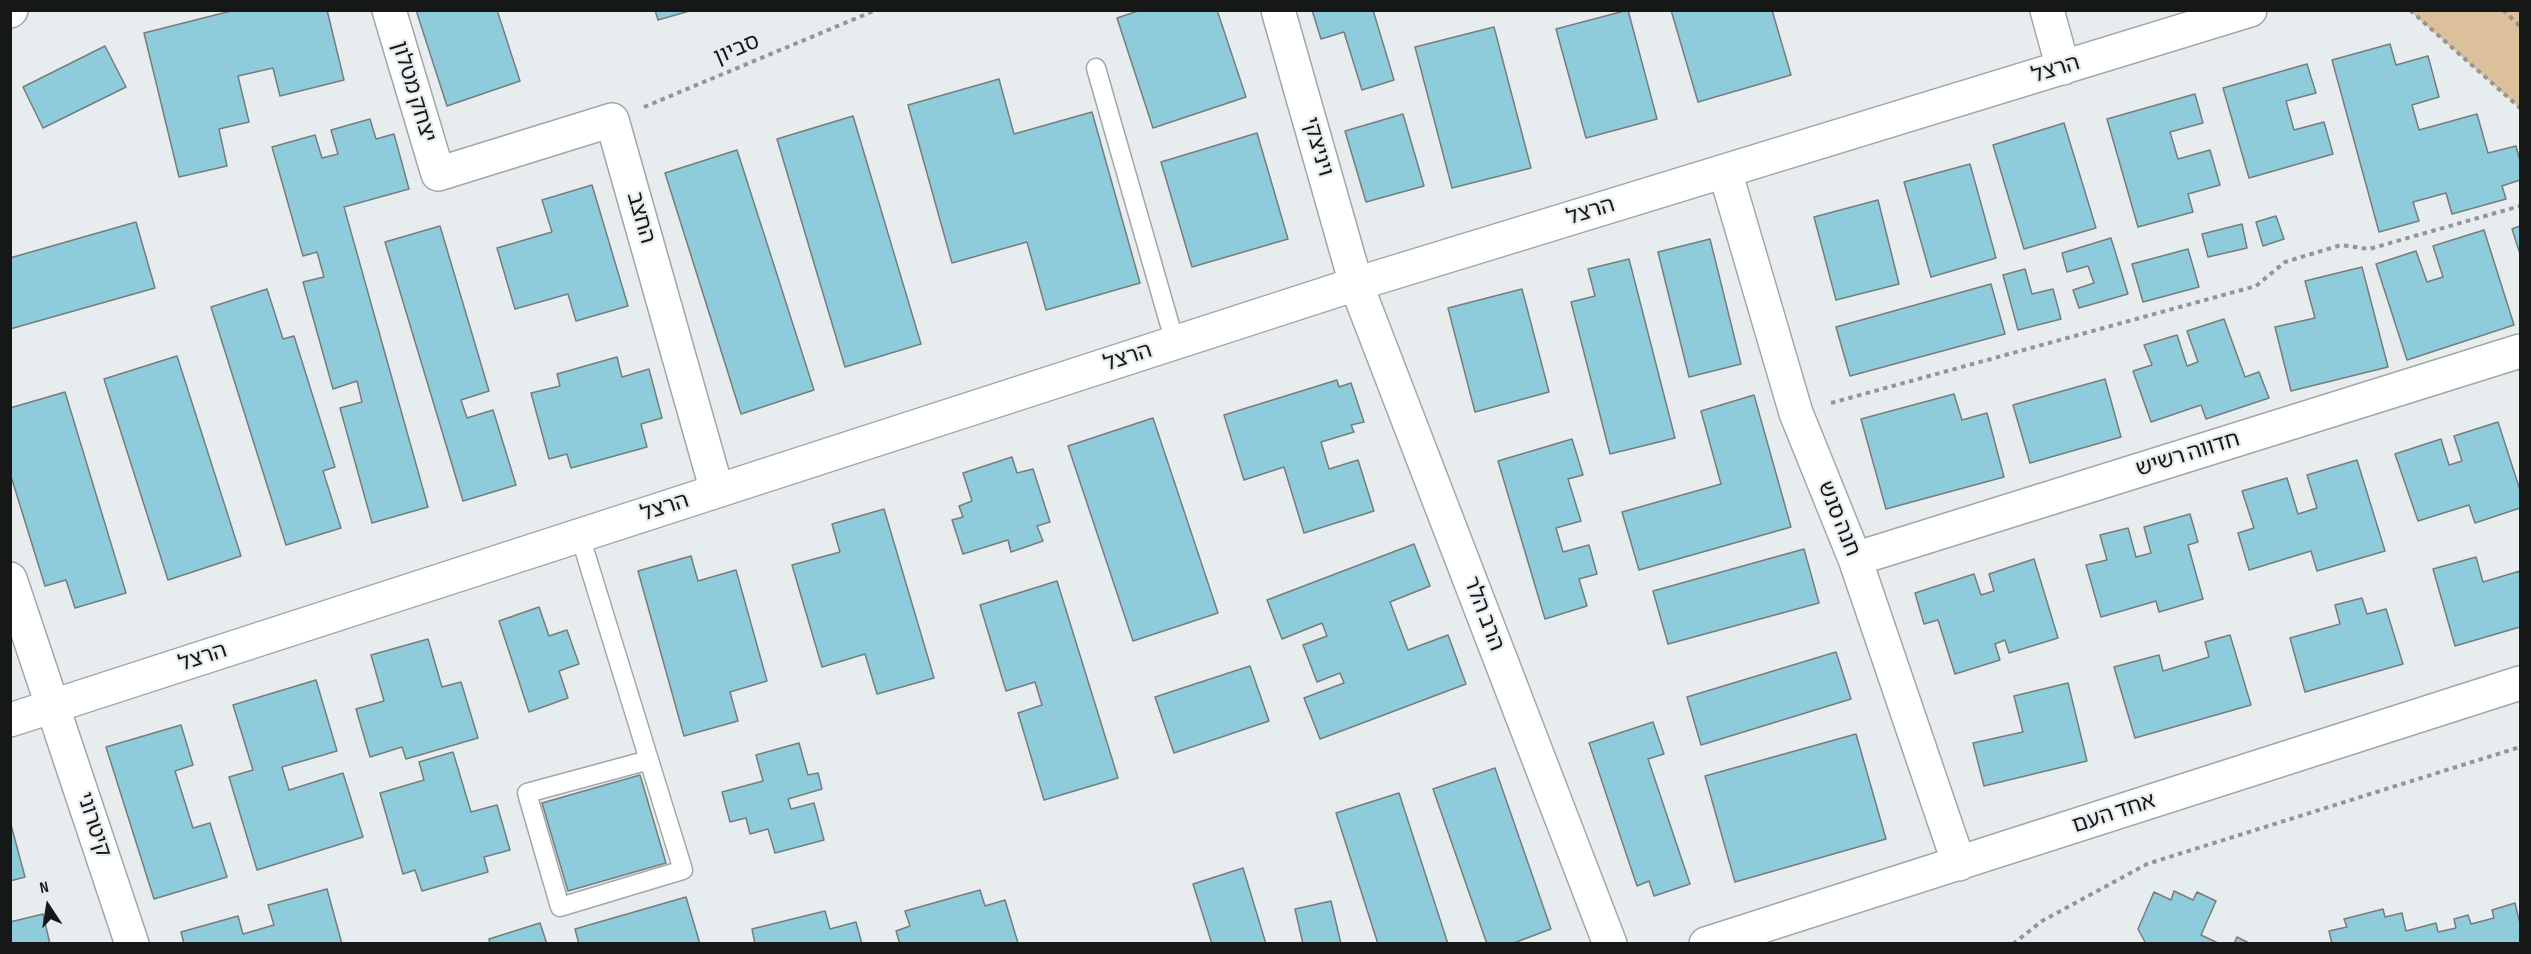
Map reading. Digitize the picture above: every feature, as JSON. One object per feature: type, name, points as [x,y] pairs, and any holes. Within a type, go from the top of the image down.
[{"type":"street","name":"יצחק מטלון","points":[[389,10],[438,174],[612,120]]},
{"type":"street","name":"ויניצקי","points":[[1278,10],[1356,284]]},
{"type":"street","points":[[2047,10],[2063,68]]},
{"type":"street","name":"הרצל","points":[[10,720],[1356,284],[2250,10]]},
{"type":"street","name":"החצב","points":[[612,120],[717,491]]},
{"type":"street","name":"חנה סנש","points":[[1725,171],[1796,413],[1855,559],[1959,864]]},
{"type":"street","name":"הרב הלר","points":[[1356,284],[1610,944]]},
{"type":"street","name":"חדווה רשיש","points":[[1855,559],[2520,351]]},
{"type":"street","name":"קיטרוני","points":[[10,579],[132,944]]},
{"type":"street","name":"אחד העם","points":[[1706,944],[2520,683]]},
{"type":"lane","points":[[1096,68],[1175,343]]},
{"type":"lane","points":[[580,536],[683,870],[560,907],[527,793],[649,760]]},
{"type":"path","name":"סביון","points":[[612,120],[876,10]]},
{"type":"path","points":[[2410,10],[2520,108]]},
{"type":"path","points":[[2503,10],[2520,26]]},
{"type":"path","points":[[1796,413],[2256,286],[2285,262],[2341,245],[2369,249],[2520,206]]},
{"type":"path","points":[[2013,944],[2042,921],[2147,864],[2520,747]]},
{"type":"shaded area","points":[[2410,11],[2520,11],[2520,108]]},
{"type":"building","points":[[235,10],[327,10],[344,80],[280,96],[273,68],[238,76],[249,122],[219,129],[227,166],[179,177],[144,33]]},
{"type":"building","points":[[416,10],[497,10],[520,81],[447,106]]},
{"type":"building","points":[[655,10],[693,10],[658,20]]},
{"type":"building","points":[[1141,10],[1217,10],[1246,97],[1153,128],[1117,18]]},
{"type":"building","points":[[1312,10],[1373,10],[1394,80],[1362,90],[1344,32],[1321,39]]},
{"type":"building","points":[[1628,10],[1657,119],[1586,138],[1556,29]]},
{"type":"building","points":[[1671,10],[1772,10],[1791,75],[1698,102]]},
{"type":"building","points":[[1494,27],[1531,168],[1452,188],[1415,47]]},
{"type":"building","points":[[2390,44],[2396,65],[2428,56],[2439,97],[2412,105],[2419,130],[2477,114],[2488,153],[2516,146],[2520,161],[2520,180],[2502,186],[2506,199],[2452,214],[2446,193],[2413,202],[2419,221],[2379,232],[2332,60]]},
{"type":"building","points":[[105,46],[126,87],[43,128],[23,87]]},
{"type":"building","points":[[2307,64],[2316,93],[2286,101],[2294,130],[2324,122],[2333,154],[2249,178],[2223,88]]},
{"type":"building","points":[[999,79],[1014,134],[1092,112],[1140,283],[1046,310],[1027,242],[952,263],[908,105]]},
{"type":"building","points":[[2195,94],[2203,123],[2170,132],[2178,159],[2210,150],[2220,185],[2188,194],[2193,212],[2138,227],[2107,119]]},
{"type":"building","points":[[1403,114],[1424,186],[1366,202],[1345,131]]},
{"type":"building","points":[[853,116],[921,344],[845,367],[777,139]]},
{"type":"building","points":[[370,119],[376,139],[394,134],[409,189],[344,207],[428,507],[372,523],[340,408],[362,402],[357,381],[333,389],[303,282],[324,277],[317,252],[303,256],[272,147],[315,135],[322,158],[338,154],[331,130]]},
{"type":"building","points":[[2064,123],[2096,228],[2024,249],[1993,145]]},
{"type":"building","points":[[1257,133],[1288,239],[1192,267],[1161,162]]},
{"type":"building","points":[[737,150],[814,390],[741,414],[665,173]]},
{"type":"building","points":[[1970,164],[1996,258],[1931,277],[1904,182]]},
{"type":"building","points":[[592,185],[628,306],[576,321],[568,294],[515,309],[497,248],[552,232],[542,200]]},
{"type":"building","points":[[1878,200],[1899,284],[1836,300],[1814,217]]},
{"type":"building","points":[[2276,216],[2284,239],[2263,246],[2256,222]]},
{"type":"building","points":[[136,222],[155,288],[10,329],[10,258]]},
{"type":"building","points":[[2242,224],[2247,248],[2208,257],[2202,234]]},
{"type":"building","points":[[440,226],[489,391],[461,400],[467,418],[493,410],[516,485],[463,501],[385,242]]},
{"type":"building","points":[[2520,226],[2520,254],[2512,229]]},
{"type":"building","points":[[2484,230],[2514,325],[2407,360],[2376,264],[2416,251],[2427,282],[2443,277],[2433,246]]},
{"type":"building","points":[[2111,238],[2128,294],[2079,308],[2073,290],[2094,283],[2088,266],[2067,272],[2062,253]]},
{"type":"building","points":[[1710,239],[1741,364],[1689,377],[1658,252]]},
{"type":"building","points":[[2188,249],[2199,287],[2143,302],[2132,264]]},
{"type":"building","points":[[1629,259],[1675,438],[1610,454],[1571,302],[1595,296],[1588,269]]},
{"type":"building","points":[[2362,267],[2388,367],[2291,391],[2275,327],[2315,318],[2305,281]]},
{"type":"building","points":[[2025,269],[2032,294],[2053,289],[2061,319],[2018,330],[2003,275]]},
{"type":"building","points":[[1991,284],[2005,334],[1850,376],[1836,327]]},
{"type":"building","points":[[267,289],[283,339],[294,336],[335,467],[323,471],[341,528],[286,545],[211,307]]},
{"type":"building","points":[[1522,289],[1549,392],[1475,412],[1448,308]]},
{"type":"building","points":[[2224,319],[2245,377],[2259,372],[2269,398],[2206,419],[2201,405],[2151,422],[2133,371],[2152,365],[2144,345],[2177,335],[2187,366],[2198,362],[2187,331]]},
{"type":"building","points":[[177,356],[241,556],[168,580],[104,379]]},
{"type":"building","points":[[617,357],[622,377],[649,369],[662,418],[641,424],[647,447],[571,468],[567,454],[549,459],[531,393],[560,386],[557,374]]},
{"type":"building","points":[[2105,379],[2121,437],[2030,463],[2013,405]]},
{"type":"building","points":[[1337,380],[1339,387],[1351,383],[1364,422],[1351,425],[1354,432],[1321,442],[1329,469],[1358,460],[1374,511],[1304,533],[1284,467],[1244,480],[1224,415]]},
{"type":"building","points":[[65,392],[126,593],[75,608],[66,580],[45,586],[10,473],[10,408]]},
{"type":"building","points":[[1954,394],[1962,420],[1987,413],[2004,477],[1886,509],[1861,419]]},
{"type":"building","points":[[1754,395],[1791,527],[1639,570],[1622,512],[1721,484],[1701,411]]},
{"type":"building","points":[[1153,418],[1218,613],[1133,641],[1068,446]]},
{"type":"building","points":[[2498,422],[2520,490],[2520,508],[2475,523],[2469,505],[2418,521],[2395,454],[2441,439],[2449,465],[2462,461],[2454,436]]},
{"type":"building","points":[[1572,439],[1583,475],[1568,479],[1581,521],[1556,528],[1563,552],[1589,545],[1597,574],[1579,579],[1587,606],[1545,619],[1498,461]]},
{"type":"building","points":[[1012,457],[1017,473],[1033,469],[1050,522],[1037,526],[1043,541],[1011,552],[1008,540],[963,554],[952,520],[963,517],[959,506],[972,501],[963,473]]},
{"type":"building","points":[[2357,460],[2385,551],[2317,571],[2311,551],[2249,570],[2238,533],[2254,528],[2242,491],[2287,478],[2298,514],[2317,508],[2307,475]]},
{"type":"building","points":[[884,509],[934,678],[877,694],[865,654],[822,667],[792,565],[840,552],[832,524]]},
{"type":"building","points":[[2190,514],[2198,542],[2188,545],[2203,599],[2159,612],[2156,601],[2101,617],[2086,565],[2107,560],[2100,535],[2128,528],[2136,557],[2151,553],[2144,527]]},
{"type":"building","points":[[1414,544],[1430,586],[1390,602],[1408,650],[1448,635],[1466,684],[1320,739],[1304,698],[1344,683],[1340,673],[1317,682],[1303,645],[1327,636],[1322,623],[1282,639],[1267,600]]},
{"type":"building","points":[[1804,549],[1819,603],[1668,644],[1653,591]]},
{"type":"building","points":[[691,556],[698,581],[736,570],[767,681],[730,692],[738,721],[684,736],[638,571]]},
{"type":"building","points":[[2476,557],[2483,582],[2520,571],[2520,627],[2455,646],[2433,569]]},
{"type":"building","points":[[2034,559],[2058,638],[2009,653],[2005,640],[1995,644],[2000,660],[1955,674],[1938,620],[1924,624],[1915,593],[1974,574],[1981,595],[1994,591],[1989,574]]},
{"type":"building","points":[[1057,581],[1118,778],[1044,800],[1018,713],[1042,705],[1035,682],[1006,691],[980,605]]},
{"type":"building","points":[[2362,598],[2367,614],[2386,609],[2403,664],[2305,692],[2290,638],[2340,624],[2335,605]]},
{"type":"building","points":[[539,607],[549,636],[567,630],[579,664],[559,671],[568,698],[529,712],[499,621]]},
{"type":"building","points":[[2230,635],[2251,705],[2135,738],[2114,667],[2159,655],[2163,671],[2209,657],[2205,642]]},
{"type":"building","points":[[428,639],[442,687],[461,682],[478,738],[406,759],[402,747],[370,757],[356,709],[384,701],[371,655]]},
{"type":"building","points":[[1836,652],[1851,699],[1701,745],[1687,697]]},
{"type":"building","points":[[1250,666],[1269,721],[1174,753],[1155,697]]},
{"type":"building","points":[[316,680],[337,751],[282,767],[289,790],[343,773],[363,837],[257,870],[229,777],[253,770],[233,705]]},
{"type":"building","points":[[2068,683],[2087,761],[1984,786],[1973,743],[2023,732],[2014,696]]},
{"type":"building","points":[[1653,722],[1664,754],[1648,759],[1690,884],[1654,896],[1649,881],[1637,886],[1589,743]]},
{"type":"building","points":[[181,725],[193,765],[175,771],[193,828],[210,823],[227,877],[154,899],[106,747]]},
{"type":"building","points":[[1856,734],[1886,839],[1735,882],[1705,776]]},
{"type":"building","points":[[799,743],[808,775],[818,773],[822,789],[788,799],[791,809],[814,803],[824,840],[775,853],[768,829],[750,834],[746,818],[730,822],[722,792],[763,781],[756,755]]},
{"type":"building","points":[[453,752],[471,812],[497,805],[510,850],[484,857],[488,872],[422,891],[415,870],[403,874],[380,793],[424,780],[419,762]]},
{"type":"building","points":[[1495,768],[1551,929],[1511,944],[1487,944],[1433,789]]},
{"type":"building","points":[[640,775],[666,863],[568,891],[542,803]]},
{"type":"building","points":[[1399,793],[1448,944],[1378,944],[1336,813]]},
{"type":"building","points":[[10,821],[25,877],[10,881]]},
{"type":"building","points":[[1243,868],[1266,944],[1212,944],[1193,884]]},
{"type":"building","points":[[327,889],[342,944],[184,944],[181,932],[238,916],[243,934],[274,925],[268,905]]},
{"type":"building","points":[[980,890],[985,906],[1005,900],[1018,943],[900,944],[896,931],[910,926],[905,911]]},
{"type":"building","points":[[2174,891],[2193,900],[2197,892],[2216,901],[2201,935],[2220,944],[2146,944],[2138,929],[2154,892],[2171,900]]},
{"type":"building","points":[[686,897],[700,944],[579,944],[575,929]]},
{"type":"building","points":[[1331,901],[1341,944],[1303,944],[1295,909]]},
{"type":"building","points":[[2515,903],[2520,924],[2520,944],[2332,944],[2329,931],[2347,927],[2344,919],[2383,909],[2385,917],[2402,913],[2406,931],[2436,923],[2438,932],[2456,928],[2454,919],[2468,915],[2471,924],[2494,918],[2492,910]]},
{"type":"building","points":[[825,911],[830,929],[856,922],[862,944],[755,944],[752,929]]},
{"type":"building","points":[[43,914],[50,944],[10,944],[10,922]]},
{"type":"building","points":[[540,923],[547,944],[490,944],[489,939]]},
{"type":"building","points":[[2237,937],[2251,944],[2234,944]]}]
